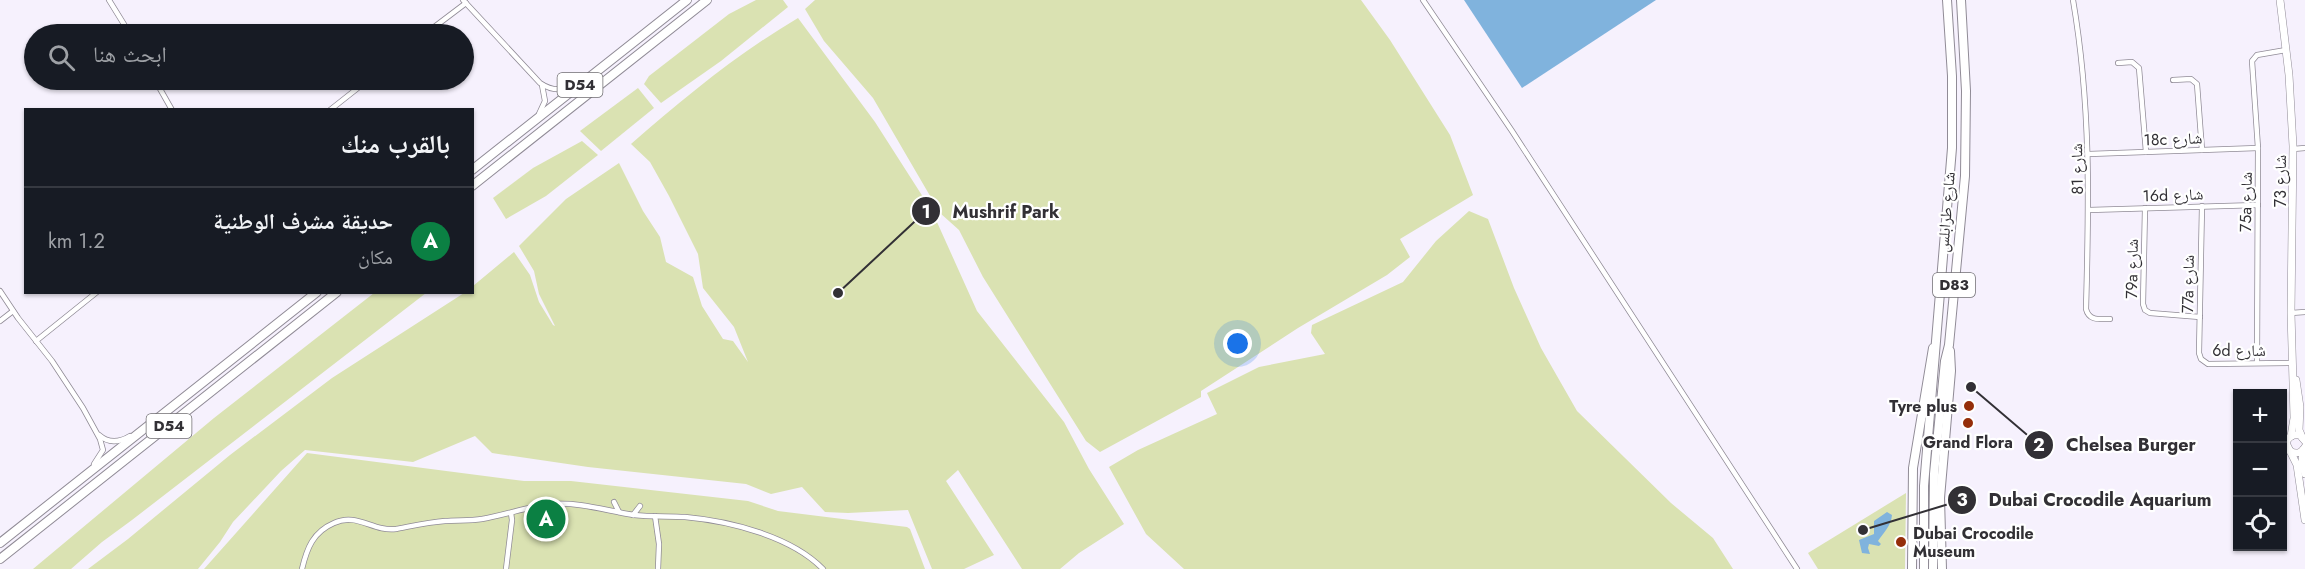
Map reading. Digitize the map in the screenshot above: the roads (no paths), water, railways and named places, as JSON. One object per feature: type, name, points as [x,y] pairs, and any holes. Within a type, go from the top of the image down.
[{"type":"highway","name":"D54","points":[[474,168],[687,0]]},
{"type":"highway","name":"D54","points":[[474,184],[707,0]]},
{"type":"highway","name":"شارع طرابلس","points":[[1924,569],[1924,486],[1952,148],[1952,76],[1947,0]]},
{"type":"highway","name":"شارع طرابلس","points":[[1933,569],[1934,474],[1965,176],[1966,91],[1961,0]]},
{"type":"highway","name":"D54","points":[[0,543],[314,294]]},
{"type":"highway","name":"D54","points":[[0,559],[334,294]]},
{"type":"highway","points":[[1912,569],[1913,468],[1929,360],[1935,342]]},
{"type":"highway","points":[[1942,569],[1940,506],[1951,371],[1949,345]]},
{"type":"street","points":[[109,0],[124,24]]},
{"type":"street","points":[[1423,0],[1512,131],[1797,569]]},
{"type":"street","name":"شارع 81","points":[[2073,0],[2084,72],[2089,154],[2086,312],[2092,318],[2110,319]]},
{"type":"street","name":"شارع 73","points":[[2280,0],[2287,51],[2293,147],[2291,312],[2294,418],[2291,436],[2286,443],[2290,451]]},
{"type":"street","points":[[437,24],[464,2],[540,83],[550,88],[568,88],[602,68]]},
{"type":"street","name":"75a شارع","points":[[2257,362],[2258,148],[2252,62],[2257,55],[2287,51]]},
{"type":"street","points":[[2118,63],[2132,62],[2139,68],[2146,152]]},
{"type":"street","points":[[2173,80],[2191,79],[2197,84],[2202,150]]},
{"type":"street","points":[[533,122],[545,101],[540,83]]},
{"type":"street","points":[[160,90],[171,108]]},
{"type":"street","points":[[333,108],[355,90]]},
{"type":"street","points":[[2293,147],[2305,147]]},
{"type":"street","name":"18c شارع","points":[[2089,154],[2258,148]]},
{"type":"street","name":"16d شارع","points":[[2089,210],[2258,205]]},
{"type":"street","name":"77a شارع","points":[[2202,206],[2199,353],[2203,361]]},
{"type":"street","name":"79a شارع","points":[[2145,208],[2143,304],[2145,310],[2150,313],[2200,317]]},
{"type":"street","points":[[0,291],[105,440],[119,441],[155,421]]},
{"type":"street","points":[[36,341],[95,294]]},
{"type":"street","points":[[0,321],[13,311]]},
{"type":"street","points":[[2291,312],[2305,311]]},
{"type":"street","name":"6d شارع","points":[[2203,361],[2211,364],[2292,361]]},
{"type":"street","name":"شارع 73","points":[[2292,361],[2300,399],[2299,425],[2304,439]]},
{"type":"street","points":[[81,479],[101,456],[102,445],[98,433]]},
{"type":"street","points":[[2291,436],[2297,435],[2304,439]]},
{"type":"street","points":[[2290,451],[2295,453],[2304,449]]},
{"type":"street","points":[[2304,449],[2301,462],[2305,474]]},
{"type":"street","points":[[2290,451],[2298,471],[2305,520]]},
{"type":"street","points":[[614,502],[619,512]]},
{"type":"street","points":[[302,569],[312,540],[321,530],[338,521],[355,519],[379,528],[392,529],[433,522],[480,520],[543,505],[563,504],[633,515],[707,520],[761,535],[801,550],[823,569]]},
{"type":"street","points":[[633,515],[640,506]]},
{"type":"street","points":[[506,569],[512,523],[511,513]]},
{"type":"street","points":[[655,516],[660,551],[658,569]]},
{"type":"water","points":[[1464,0],[1656,0],[1522,88]]},
{"type":"water","points":[[1887,512],[1892,515],[1887,529],[1878,541],[1881,544],[1879,546],[1869,544],[1870,554],[1862,553],[1859,540],[1874,534],[1874,521]]},
{"type":"place","name":"Mushrif Park","points":[[838,293]]},
{"type":"place","name":"Chelsea Burger","points":[[1971,387]]},
{"type":"place","name":"Tyre plus","points":[[1969,406]]},
{"type":"place","name":"Grand Flora","points":[[1968,423]]},
{"type":"place","name":"حديقة مشرف الوطنية","points":[[546,519]]},
{"type":"place","name":"Dubai Crocodile Aquarium","points":[[1863,530]]},
{"type":"place","name":"Dubai Crocodile Museum","points":[[1901,542]]}]
